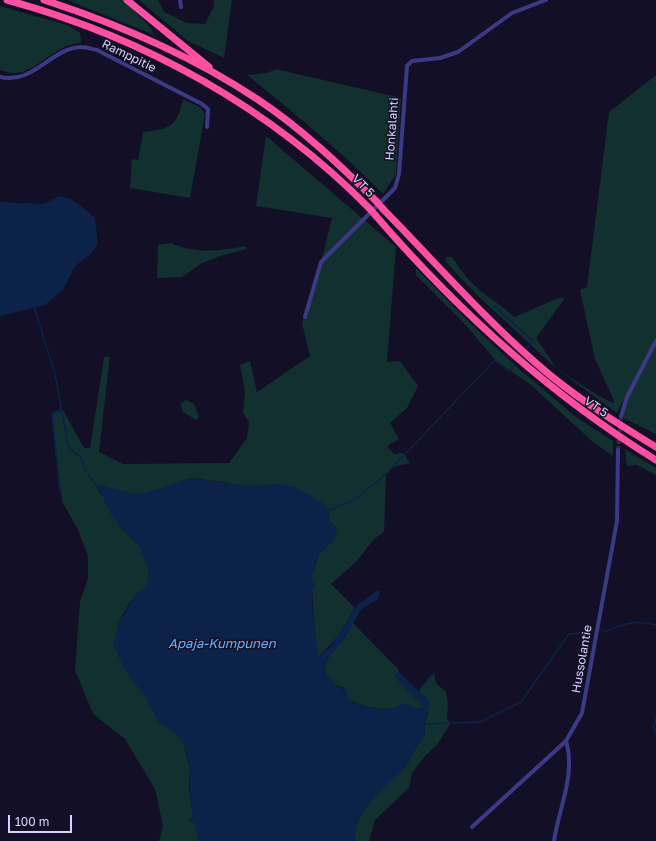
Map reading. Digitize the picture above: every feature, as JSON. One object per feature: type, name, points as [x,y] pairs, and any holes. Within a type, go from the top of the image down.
[{"type":"highway","name":"VT 5","points":[[6,0],[36,8],[85,25],[133,44],[178,66],[221,91],[307,151],[339,178],[370,209],[452,299],[522,364],[576,407],[656,460]]},
{"type":"highway","name":"VT 5","points":[[44,0],[116,26],[222,77],[258,100],[312,141],[345,170],[460,291],[537,364],[584,401],[656,447]]},
{"type":"highway","points":[[127,0],[169,36],[222,77]]},
{"type":"street","points":[[180,0],[181,7]]},
{"type":"street","name":"Honkalahti","points":[[305,317],[321,262],[395,188],[399,174],[407,66],[412,61],[440,58],[458,52],[512,13],[546,0]]},
{"type":"street","name":"Ramppitie","points":[[0,77],[19,77],[40,68],[64,51],[82,47],[97,50],[202,104],[208,109],[207,127]]},
{"type":"street","points":[[622,416],[626,397],[656,341]]},
{"type":"street","name":"Hussolantie","points":[[472,827],[566,741],[579,720],[587,693],[617,520],[618,450]]},
{"type":"street","points":[[554,841],[567,785],[570,754],[566,741]]},
{"type":"green space","points":[[67,0],[124,0],[150,27],[154,35]]},
{"type":"green space","points":[[139,0],[158,0],[164,12],[187,23],[205,24],[214,6],[214,0],[232,0],[224,58],[188,41]]},
{"type":"green space","points":[[0,6],[67,25],[80,33],[81,42],[62,48],[26,71],[9,73],[0,70]]},
{"type":"green space","points":[[276,69],[401,98],[396,174],[383,194],[334,147],[247,75],[267,73]]},
{"type":"green space","points":[[656,75],[656,339],[617,413],[557,369],[599,396],[613,403],[614,401],[595,359],[580,290],[587,287],[609,112]]},
{"type":"green space","points":[[183,99],[200,107],[205,114],[190,198],[130,188],[132,159],[138,160],[143,132],[160,130],[171,125],[178,116]]},
{"type":"green space","points":[[266,136],[396,247],[387,362],[400,361],[418,386],[407,408],[390,423],[399,439],[387,446],[394,454],[403,453],[410,463],[393,467],[386,474],[384,532],[374,539],[357,561],[331,584],[355,608],[337,637],[319,657],[317,655],[311,579],[319,554],[327,546],[336,528],[329,518],[329,512],[228,483],[191,478],[156,491],[136,495],[98,485],[99,492],[134,530],[153,571],[146,588],[133,599],[122,615],[118,655],[121,660],[121,665],[180,692],[185,749],[190,768],[189,789],[193,816],[189,821],[194,822],[199,841],[159,841],[163,826],[155,789],[125,739],[93,714],[75,670],[80,602],[88,579],[88,556],[78,530],[62,501],[52,414],[63,410],[84,448],[90,448],[104,357],[110,356],[99,452],[123,464],[229,463],[247,438],[249,422],[243,413],[245,392],[240,365],[250,361],[257,392],[310,356],[302,323],[321,262],[332,218],[256,206]]},
{"type":"green space","points":[[171,243],[189,249],[198,250],[217,250],[246,246],[247,249],[223,255],[202,263],[182,277],[157,278],[158,245]]},
{"type":"green space","points":[[446,257],[452,257],[472,283],[514,317],[559,298],[565,298],[536,338],[557,369],[478,296],[445,261]]},
{"type":"green space","points":[[416,268],[469,322],[518,368],[576,417],[613,441],[613,456],[593,442],[531,385],[495,360],[464,323],[416,275]]},
{"type":"green space","points":[[656,343],[656,434],[621,416],[627,397]]},
{"type":"green space","points":[[186,400],[194,404],[199,417],[196,420],[183,412],[180,404]]},
{"type":"green space","points":[[625,449],[656,468],[656,475],[637,465],[627,466]]},
{"type":"green space","points":[[353,623],[398,669],[399,672],[395,677],[420,701],[422,708],[419,709],[404,704],[391,709],[361,705],[348,699],[344,688],[336,685],[326,675],[325,669],[328,659],[345,637]]},
{"type":"green space","points":[[434,673],[436,683],[446,692],[448,703],[447,718],[450,724],[437,745],[425,756],[412,773],[409,788],[375,820],[369,841],[355,841],[356,829],[365,808],[406,766],[417,746],[425,736],[424,724],[428,714],[419,690]]},
{"type":"water","points":[[60,196],[75,201],[95,218],[98,244],[91,254],[75,266],[63,290],[45,305],[0,316],[0,202],[43,204]]},
{"type":"water","name":"Apaja-Kumpunen","points":[[191,478],[246,486],[280,484],[295,487],[323,503],[329,510],[329,518],[335,527],[337,534],[332,543],[327,546],[327,550],[322,551],[319,554],[311,579],[315,586],[313,589],[312,602],[318,656],[330,647],[358,604],[377,591],[380,591],[378,599],[362,609],[345,637],[328,658],[325,665],[326,675],[336,685],[347,691],[348,699],[367,707],[390,709],[404,704],[421,709],[420,701],[416,700],[395,677],[395,674],[399,672],[421,694],[427,697],[430,704],[424,724],[425,736],[417,746],[406,766],[365,808],[356,829],[355,841],[199,841],[194,822],[188,821],[193,816],[189,762],[186,750],[181,740],[172,731],[159,724],[146,698],[121,665],[121,660],[113,645],[119,620],[126,612],[130,602],[140,590],[146,588],[149,571],[139,546],[121,529],[104,503],[104,497],[96,486],[138,494]]},
{"type":"waterway","points":[[494,306],[533,341],[527,348]]},
{"type":"waterway","points":[[34,307],[55,374],[68,446],[80,457],[86,471]]},
{"type":"waterway","points":[[329,510],[354,500],[386,474],[495,360],[509,372],[515,364]]},
{"type":"waterway","points":[[60,409],[52,414],[60,492]]},
{"type":"waterway","points":[[88,474],[96,485]]},
{"type":"waterway","points":[[602,630],[605,632],[636,622],[656,625]]},
{"type":"waterway","points":[[424,724],[480,722],[521,702],[569,634],[594,631]]},
{"type":"waterway","points":[[419,690],[434,673]]},
{"type":"waterway","points":[[656,718],[654,727],[656,733]]},
{"type":"tunnel","points":[[618,450],[621,416]]}]
